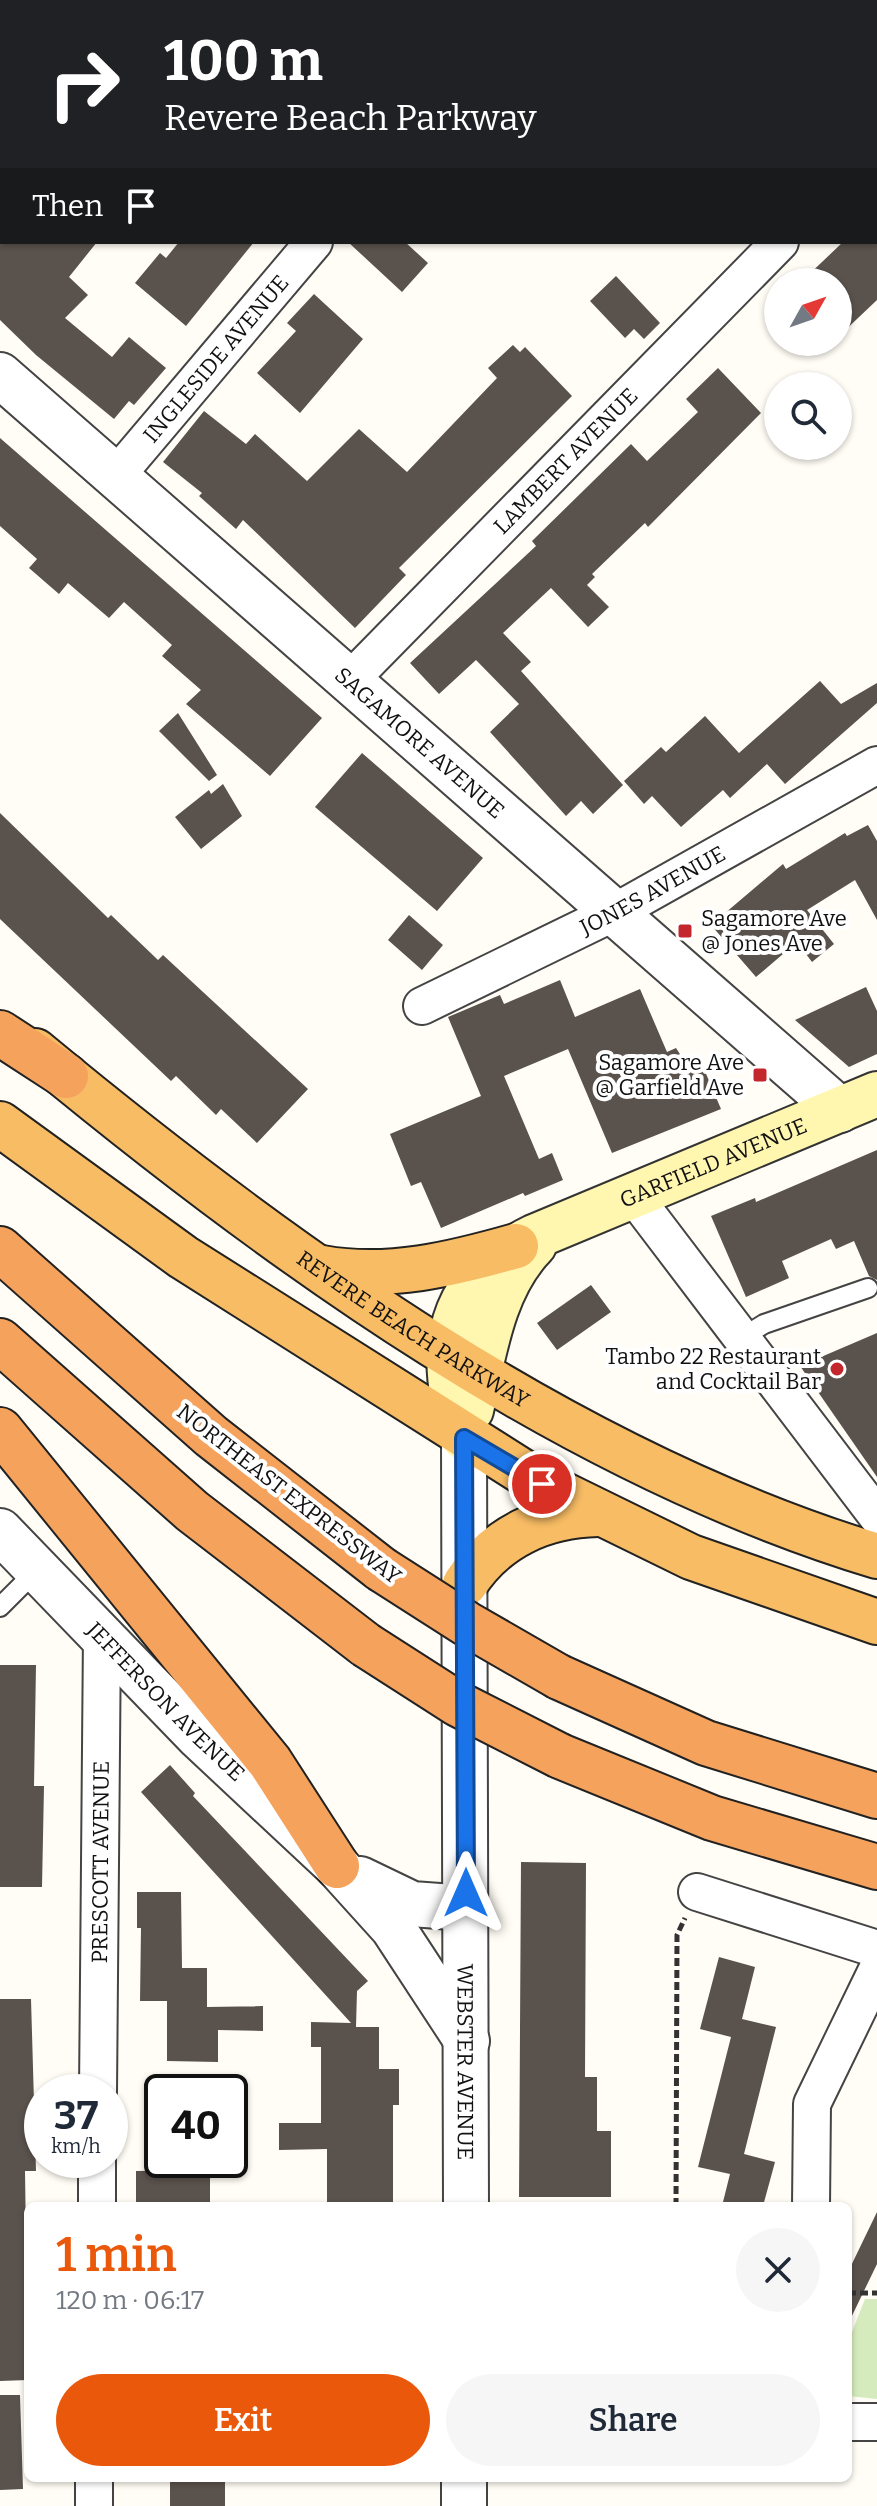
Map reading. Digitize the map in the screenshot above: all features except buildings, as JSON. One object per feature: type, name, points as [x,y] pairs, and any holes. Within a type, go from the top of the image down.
[{"type":"highway","name":"REVERE BEACH PARKWAY","points":[[0,1020],[161,1152],[319,1267],[464,1363],[591,1434],[706,1491],[812,1535],[877,1556]]},
{"type":"highway","points":[[0,1033],[66,1076]]},
{"type":"highway","points":[[0,1124],[183,1257],[464,1438],[598,1514],[691,1557],[877,1622]]},
{"type":"highway","points":[[319,1267],[355,1273],[409,1270],[534,1238]]},
{"type":"highway","name":"NORTHEAST EXPRESSWAY","points":[[0,1249],[211,1436],[381,1569],[467,1624],[559,1677],[706,1743],[877,1796]]},
{"type":"highway","points":[[0,1341],[182,1502],[366,1645],[458,1704],[560,1756],[712,1818],[877,1867]]},
{"type":"highway","points":[[0,1430],[270,1762],[337,1866]]},
{"type":"highway","points":[[465,1584],[494,1550],[534,1525],[564,1516],[598,1514]]},
{"type":"main road","name":"GARFIELD AVENUE","points":[[464,1438],[464,1363],[456,1320],[469,1288],[487,1266],[534,1238],[858,1102]]},
{"type":"street","name":"INGLESIDE AVENUE","points":[[116,476],[312,244]]},
{"type":"street","name":"LAMBERT AVENUE","points":[[351,679],[778,244]]},
{"type":"street","name":"SAGAMORE AVENUE","points":[[0,375],[617,911],[858,1102]]},
{"type":"street","name":"JONES AVENUE","points":[[422,1006],[617,911],[877,765]]},
{"type":"street","points":[[633,1195],[877,1516]]},
{"type":"street","name":"WEBSTER AVENUE","points":[[464,1438],[466,2202]]},
{"type":"street","name":"JEFFERSON AVENUE","points":[[0,1531],[199,1737],[337,1866],[393,1928],[467,2041]]},
{"type":"street","name":"PRESCOTT AVENUE","points":[[98,2074],[102,1634]]},
{"type":"street","name":"JEFFERSON AVENUE","points":[[337,1866],[412,1904],[466,1908]]},
{"type":"street","points":[[697,1892],[877,1949]]},
{"type":"street","points":[[811,2202],[812,2104],[877,1970]]},
{"type":"street","points":[[97,2178],[97,2202]]},
{"type":"street","points":[[852,2422],[877,2422]]},
{"type":"street","points":[[94,2482],[94,2506]]},
{"type":"street","points":[[464,2482],[464,2506]]},
{"type":"lane","points":[[740,1339],[764,1324],[868,1288]]},
{"type":"lane","points":[[0,1607],[38,1569]]},
{"type":"path","points":[[676,2202],[677,1935],[697,1892]]},
{"type":"path","points":[[852,2293],[877,2293]]},
{"type":"green space","points":[[865,2299],[877,2299],[877,2399],[852,2396],[852,2332]]},
{"type":"place","name":"Sagamore Ave @ Jones Ave","points":[[685,931]]},
{"type":"place","name":"Sagamore Ave @ Garfield Ave","points":[[760,1075]]},
{"type":"place","name":"Tambo 22 Restaurant and Cocktail Bar","points":[[837,1369]]},
{"type":"route","points":[[466,1893],[464,1438],[542,1484]]}]
